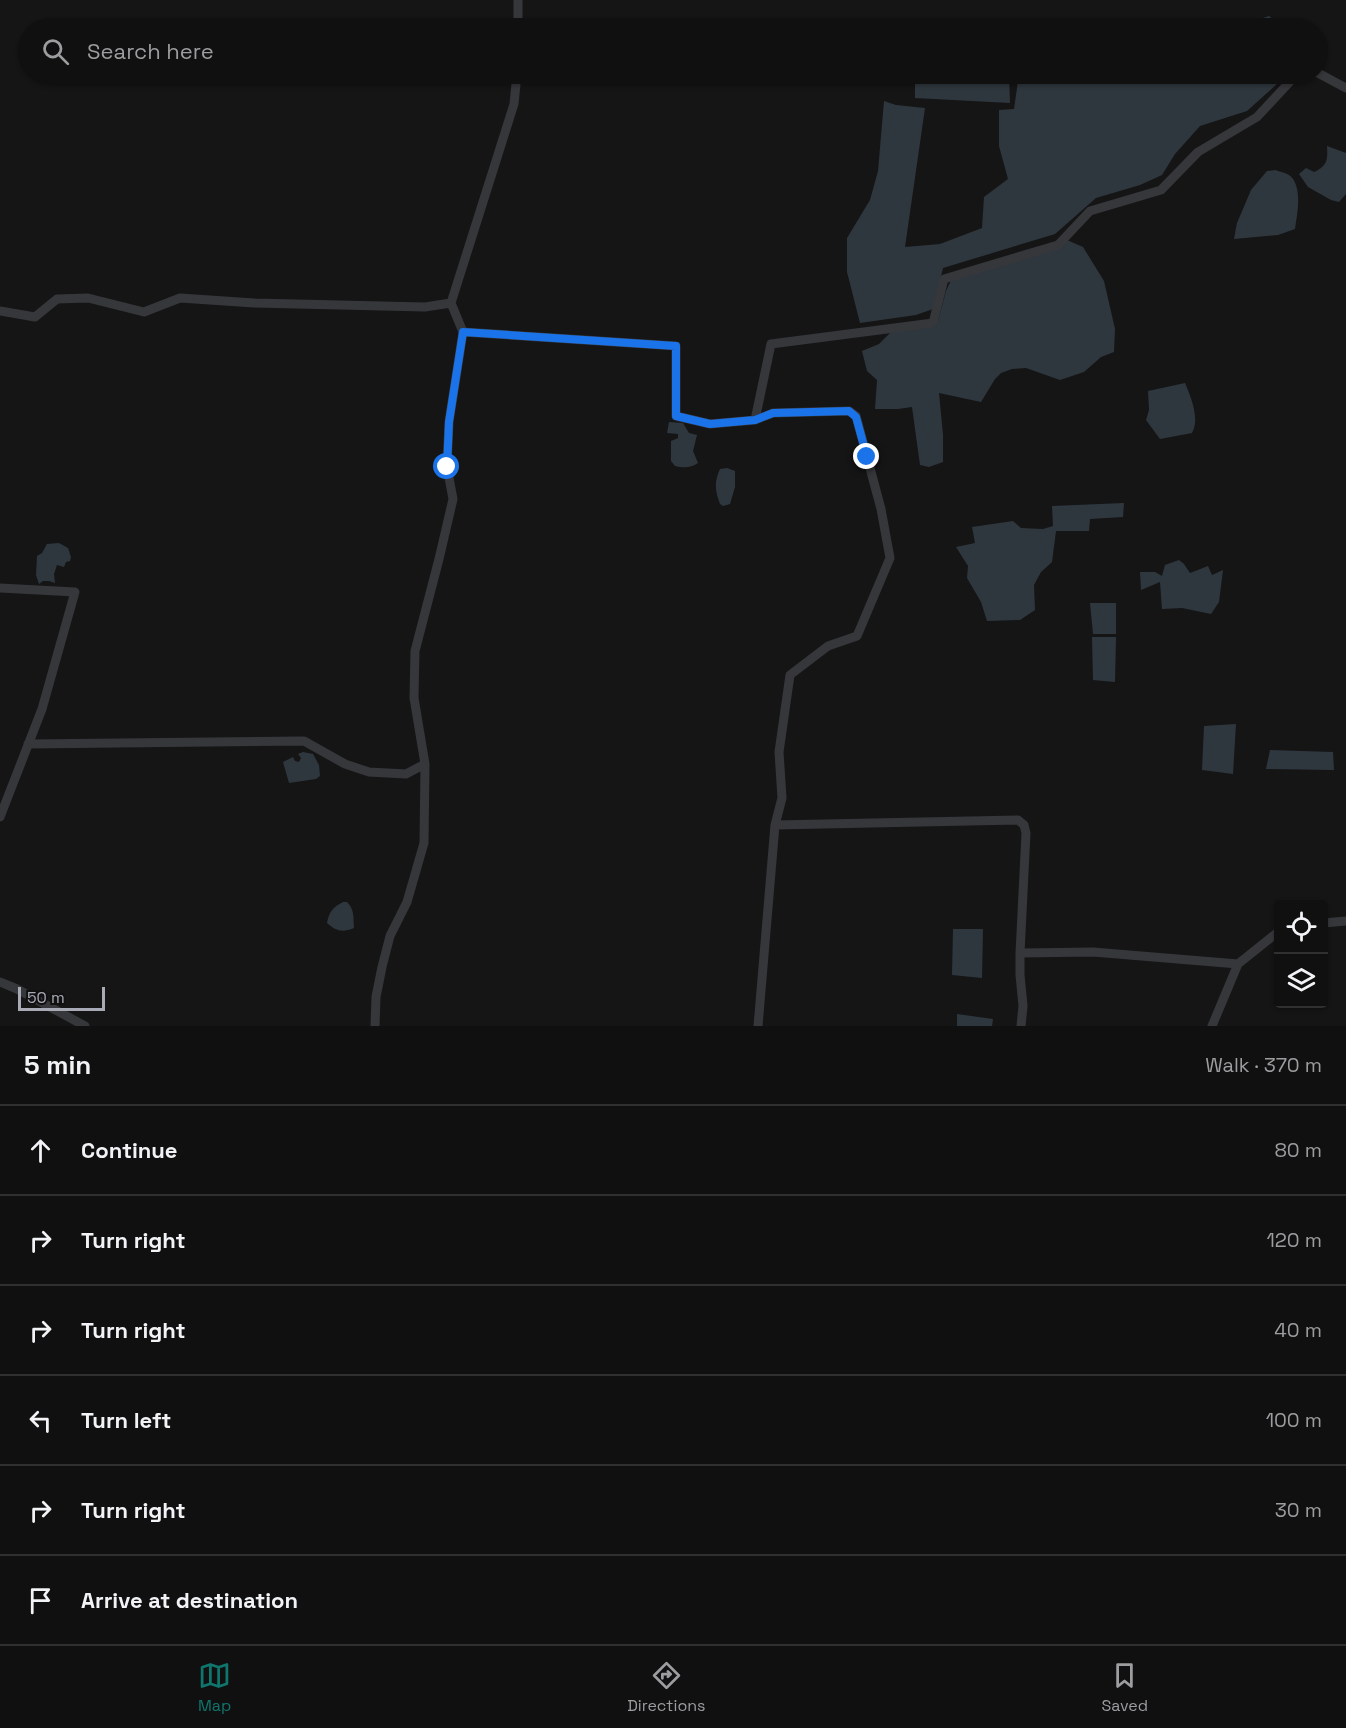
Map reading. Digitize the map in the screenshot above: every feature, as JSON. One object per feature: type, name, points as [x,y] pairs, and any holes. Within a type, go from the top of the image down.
[{"type":"street","points":[[518,0],[518,18]]},
{"type":"street","points":[[1328,79],[1346,88]]},
{"type":"street","points":[[375,1026],[376,997],[390,936],[407,902],[424,843],[425,764],[414,698],[415,651],[453,499],[447,467],[449,422],[463,332],[451,303],[514,104],[516,84]]},
{"type":"street","points":[[755,420],[771,344],[933,322],[944,279],[1058,245],[1090,211],[1161,190],[1198,152],[1257,117],[1288,84]]},
{"type":"street","points":[[0,311],[35,317],[57,299],[88,298],[144,312],[180,298],[254,303],[425,307],[451,303]]},
{"type":"street","points":[[463,332],[676,346],[676,416],[710,424],[755,420],[773,413],[849,411],[856,417],[881,509],[890,558],[856,636],[828,646],[790,675],[779,752],[782,798],[775,825],[758,1026]]},
{"type":"street","points":[[0,588],[75,592],[42,709],[0,818]]},
{"type":"street","points":[[28,744],[304,741],[345,764],[369,772],[406,774],[425,764]]},
{"type":"street","points":[[775,825],[1018,820],[1024,825],[1026,832],[1020,953],[1023,1006],[1020,1026]]},
{"type":"street","points":[[1328,923],[1346,921]]},
{"type":"street","points":[[1212,1026],[1238,964],[1274,935]]},
{"type":"street","points":[[1020,953],[1093,952],[1238,964]]},
{"type":"street","points":[[0,982],[85,1026]]},
{"type":"shaded area","points":[[915,84],[1009,84],[1010,103],[915,98]]},
{"type":"shaded area","points":[[1018,84],[1277,84],[1247,111],[1200,126],[1175,154],[1162,175],[1140,185],[1096,198],[1055,234],[943,268],[933,309],[916,315],[860,323],[847,272],[847,238],[870,200],[878,171],[884,101],[896,105],[925,108],[905,247],[940,244],[982,228],[984,197],[1008,179],[999,146],[999,110],[1014,109]]},
{"type":"shaded area","points":[[1327,146],[1346,153],[1346,194],[1339,202],[1308,187],[1299,174],[1306,168],[1314,172],[1324,165],[1327,159]]},
{"type":"shaded area","points":[[1275,170],[1289,175],[1296,185],[1298,204],[1295,229],[1278,235],[1234,239],[1237,223],[1251,190],[1267,171]]},
{"type":"shaded area","points":[[1067,240],[1083,247],[1104,281],[1115,329],[1114,352],[1101,357],[1084,372],[1060,380],[1026,368],[1001,373],[981,402],[939,393],[943,462],[929,467],[920,465],[912,407],[875,409],[877,380],[867,371],[862,351],[879,344],[895,328],[938,321],[946,291],[953,276]]},
{"type":"shaded area","points":[[1185,383],[1195,415],[1192,433],[1160,439],[1146,420],[1149,410],[1148,391]]},
{"type":"shaded area","points":[[669,422],[683,423],[689,433],[697,435],[693,451],[698,463],[690,467],[681,467],[675,466],[671,461],[671,441],[678,438],[678,434],[667,433]]},
{"type":"shaded area","points":[[727,468],[735,471],[735,487],[730,504],[723,506],[718,499],[716,482],[720,469]]},
{"type":"shaded area","points":[[1124,503],[1123,517],[1090,519],[1089,531],[1056,531],[1052,562],[1041,572],[1034,585],[1035,610],[1020,620],[987,621],[981,602],[967,578],[968,566],[956,547],[975,543],[972,527],[1013,521],[1021,528],[1043,529],[1053,526],[1052,506]]},
{"type":"shaded area","points":[[59,543],[68,548],[70,561],[66,562],[64,567],[57,565],[54,574],[55,583],[43,581],[39,584],[36,575],[37,556],[42,553],[47,544]]},
{"type":"shaded area","points":[[1179,560],[1190,573],[1208,566],[1212,575],[1223,570],[1219,602],[1211,614],[1182,608],[1162,609],[1160,582],[1141,590],[1140,572],[1155,572],[1162,576],[1165,565]]},
{"type":"shaded area","points":[[1090,603],[1116,603],[1116,634],[1093,634]]},
{"type":"shaded area","points":[[1092,637],[1116,637],[1115,682],[1093,680]]},
{"type":"shaded area","points":[[1236,724],[1233,774],[1202,770],[1204,726]]},
{"type":"shaded area","points":[[1270,750],[1333,752],[1334,770],[1266,769]]},
{"type":"shaded area","points":[[303,752],[313,754],[319,765],[320,776],[316,779],[289,783],[283,762],[293,757],[299,762],[301,758],[298,754]]},
{"type":"shaded area","points":[[343,902],[347,902],[351,908],[354,928],[343,931],[327,923],[332,910]]},
{"type":"shaded area","points":[[953,929],[983,929],[982,978],[952,975]]},
{"type":"shaded area","points":[[957,1014],[993,1019],[992,1026],[957,1026]]},
{"type":"route","points":[[447,467],[449,422],[463,332],[676,346],[676,416],[710,424],[755,420],[773,413],[849,411],[856,417],[867,457]]}]
